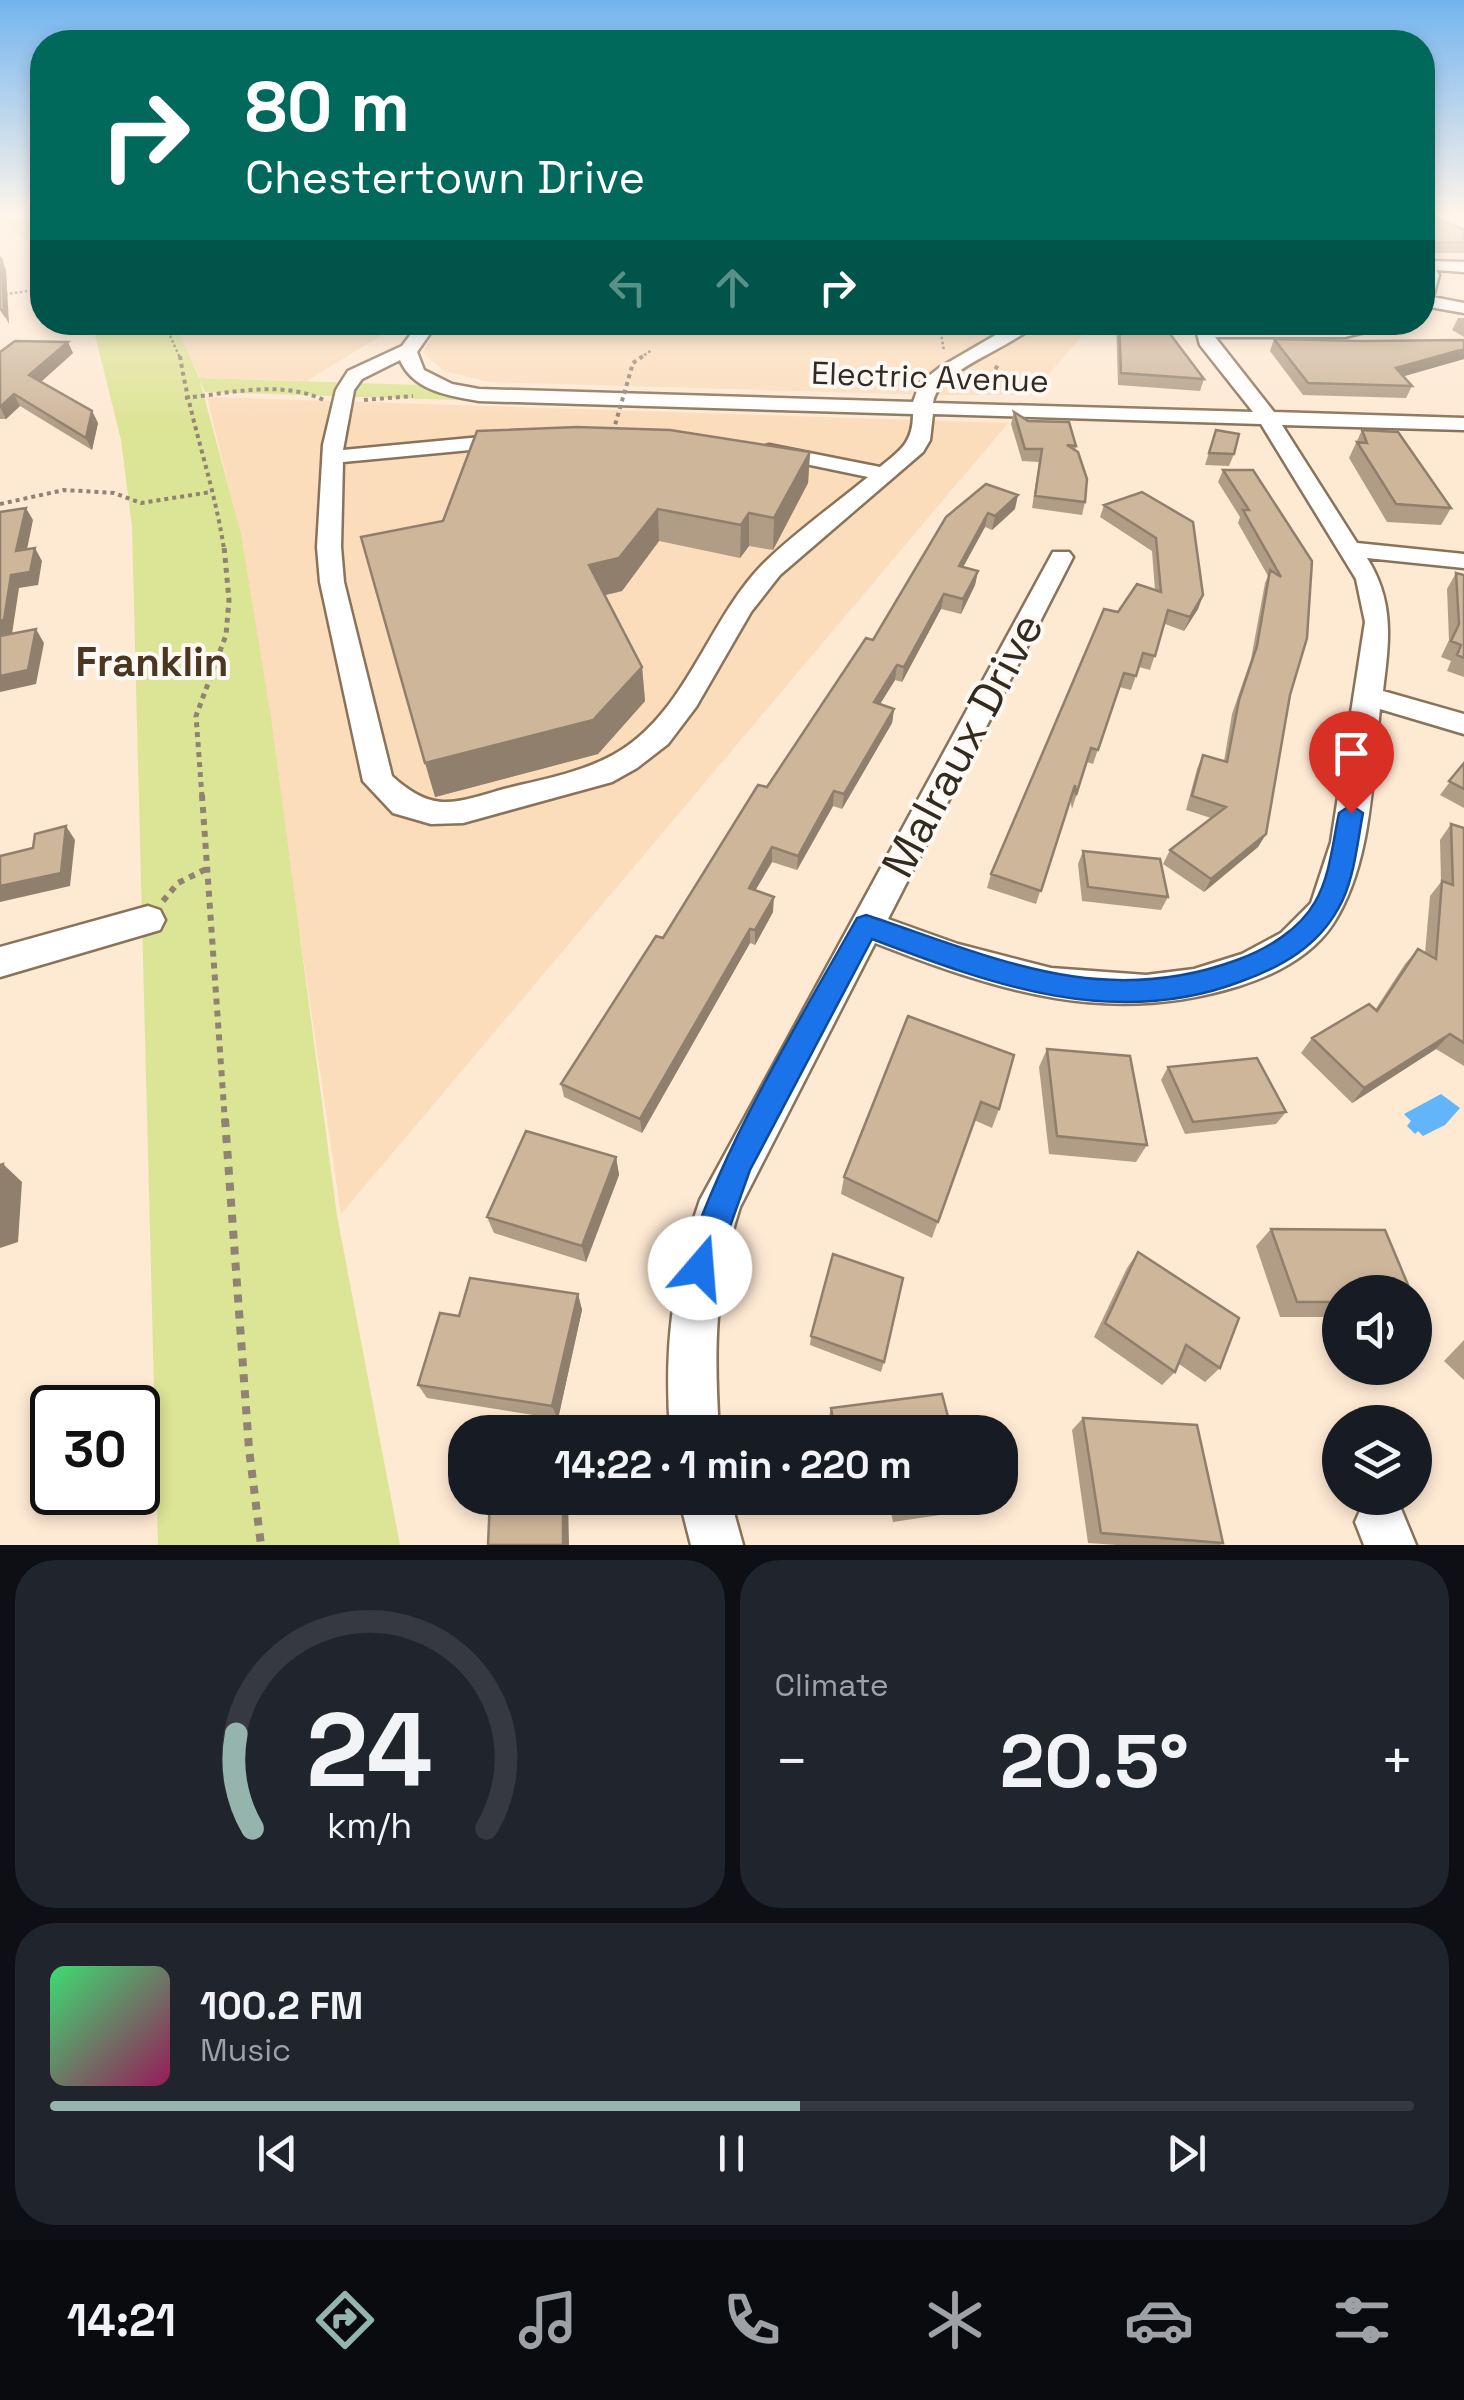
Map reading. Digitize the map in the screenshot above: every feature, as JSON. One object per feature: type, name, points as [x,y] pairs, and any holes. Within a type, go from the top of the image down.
[{"type":"street","points":[[1435,305],[1464,308]]},
{"type":"street","points":[[423,335],[409,359],[341,400],[333,457],[332,582],[378,780],[404,805],[431,813],[463,812],[601,774],[627,762],[658,737],[686,701],[740,610],[771,570],[888,475],[923,438],[927,387],[944,366],[1014,335]]},
{"type":"street","points":[[866,925],[976,967],[1044,985],[1110,993],[1163,990],[1212,981],[1263,962],[1287,948],[1328,904],[1346,852],[1378,622],[1375,599],[1349,548],[1267,417],[1208,335]]},
{"type":"street","name":"Electric Avenue","points":[[409,359],[444,388],[479,395],[1464,424]]},
{"type":"street","points":[[944,366],[950,385],[960,392],[1015,409]]},
{"type":"street","points":[[654,425],[664,398]]},
{"type":"street","points":[[333,457],[528,439]]},
{"type":"street","points":[[741,447],[849,464],[888,475]]},
{"type":"street","points":[[1349,548],[1464,560]]},
{"type":"street","name":"Malraux Drive","points":[[694,1415],[693,1315],[700,1268],[721,1200],[1061,558]]},
{"type":"street","points":[[1368,696],[1464,724]]},
{"type":"street","points":[[0,962],[148,920]]},
{"type":"street","points":[[709,1515],[717,1545]]},
{"type":"path","points":[[0,295],[30,291]]},
{"type":"path","points":[[175,335],[186,398],[212,492],[227,576],[229,621],[224,654],[203,691],[196,716],[248,1449],[261,1545]]},
{"type":"path","points":[[942,335],[944,366]]},
{"type":"path","points":[[610,439],[633,363],[652,350]]},
{"type":"path","points":[[186,398],[274,388],[300,390],[318,399],[341,400]]},
{"type":"path","points":[[0,504],[64,490],[114,493],[142,503],[212,492]]},
{"type":"path","points":[[148,920],[178,883],[208,868]]},
{"type":"shaded area","points":[[179,335],[382,335],[307,381],[200,378]]},
{"type":"shaded area","points":[[431,335],[1083,335],[1031,395],[489,382],[444,371],[423,353]]},
{"type":"shaded area","points":[[207,397],[1008,423],[341,1214],[242,542]]},
{"type":"green space","points":[[95,335],[180,335],[199,378],[1023,404],[1011,418],[205,392],[200,381],[241,534],[271,718],[337,1216],[400,1545],[158,1545],[160,1385],[154,1385],[132,527],[121,440]]},
{"type":"water","points":[[1441,1094],[1460,1108],[1445,1125],[1423,1136],[1418,1131],[1415,1134],[1407,1126],[1411,1121],[1404,1114]]},
{"type":"building","points":[[0,284],[3,284],[4,314],[0,308]]},
{"type":"building","points":[[1120,335],[1171,335],[1204,379],[1121,373]]},
{"type":"building","points":[[1274,339],[1464,340],[1464,349],[1396,368],[1412,386],[1308,383]]},
{"type":"building","points":[[15,341],[68,342],[29,375],[92,411],[86,438],[14,394],[0,407],[0,352]]},
{"type":"building","points":[[1014,412],[1028,421],[1069,422],[1076,446],[1067,445],[1078,452],[1087,479],[1085,502],[1035,496],[1042,449],[1025,449]]},
{"type":"building","points":[[577,427],[670,430],[810,452],[774,518],[749,513],[741,525],[658,509],[619,558],[589,565],[642,667],[593,720],[425,763],[361,537],[443,521],[477,431]]},
{"type":"building","points":[[1216,430],[1239,434],[1234,454],[1209,453]]},
{"type":"building","points":[[1362,430],[1398,432],[1451,508],[1396,504],[1357,442],[1367,443]]},
{"type":"building","points":[[1223,470],[1253,470],[1312,561],[1307,638],[1290,695],[1266,834],[1211,879],[1170,850],[1226,807],[1192,796],[1203,755],[1227,762],[1239,700],[1257,646],[1270,570],[1281,577],[1243,510],[1249,510]]},
{"type":"building","points":[[986,484],[1018,495],[995,516],[988,513],[959,566],[978,571],[963,599],[944,594],[904,667],[897,665],[874,702],[894,709],[844,794],[834,791],[798,856],[772,847],[749,888],[774,897],[755,930],[750,929],[640,1119],[561,1084],[656,936],[663,938],[758,785],[767,787],[866,638],[873,640],[946,517]]},
{"type":"building","points":[[1142,492],[1193,522],[1203,595],[1190,617],[1168,610],[1155,656],[1143,653],[1136,676],[1124,673],[1098,750],[1091,748],[1076,795],[1075,785],[1041,891],[991,874],[1104,609],[1118,612],[1137,584],[1161,592],[1156,538],[1104,505]]},
{"type":"building","points":[[26,508],[16,551],[35,548],[30,572],[11,575],[4,620],[0,621],[0,512]]},
{"type":"building","points":[[1456,573],[1464,575],[1464,658],[1457,655],[1461,645],[1451,641],[1459,624]]},
{"type":"building","points":[[36,629],[28,670],[0,676],[0,636]]},
{"type":"building","points":[[1464,763],[1464,789],[1449,781]]},
{"type":"building","points":[[1451,824],[1464,828],[1464,1043],[1450,1034],[1364,1088],[1312,1038],[1369,1004],[1377,1011],[1418,949],[1436,959],[1442,881],[1453,885]]},
{"type":"building","points":[[66,826],[61,873],[0,886],[0,856],[33,848],[35,834]]},
{"type":"building","points":[[1083,851],[1160,859],[1168,897],[1088,887]]},
{"type":"building","points":[[908,1016],[1014,1055],[999,1109],[981,1102],[938,1222],[844,1177]]},
{"type":"building","points":[[1047,1049],[1130,1056],[1147,1145],[1057,1136]]},
{"type":"building","points":[[1257,1058],[1286,1112],[1193,1122],[1168,1067]]},
{"type":"building","points":[[526,1131],[616,1157],[582,1246],[487,1217]]},
{"type":"building","points":[[1271,1229],[1385,1230],[1404,1275],[1322,1275],[1322,1302],[1297,1302]]},
{"type":"building","points":[[1138,1252],[1239,1318],[1220,1368],[1186,1345],[1175,1372],[1105,1323]]},
{"type":"building","points":[[833,1254],[903,1278],[884,1362],[811,1336]]},
{"type":"building","points":[[470,1278],[578,1294],[552,1406],[418,1385],[440,1313],[459,1316]]},
{"type":"building","points":[[942,1394],[948,1415],[832,1415],[831,1408]]},
{"type":"building","points":[[1083,1418],[1197,1425],[1223,1543],[1101,1533]]},
{"type":"building","points":[[489,1515],[563,1515],[563,1545],[488,1545]]},
{"type":"district","name":"Franklin","points":[[152,662]]},
{"type":"route","points":[[700,1268],[721,1200],[739,1160],[866,925],[976,967],[1044,985],[1110,993],[1163,990],[1212,981],[1263,962],[1287,948],[1315,922],[1328,904],[1346,852],[1351,813]]}]
